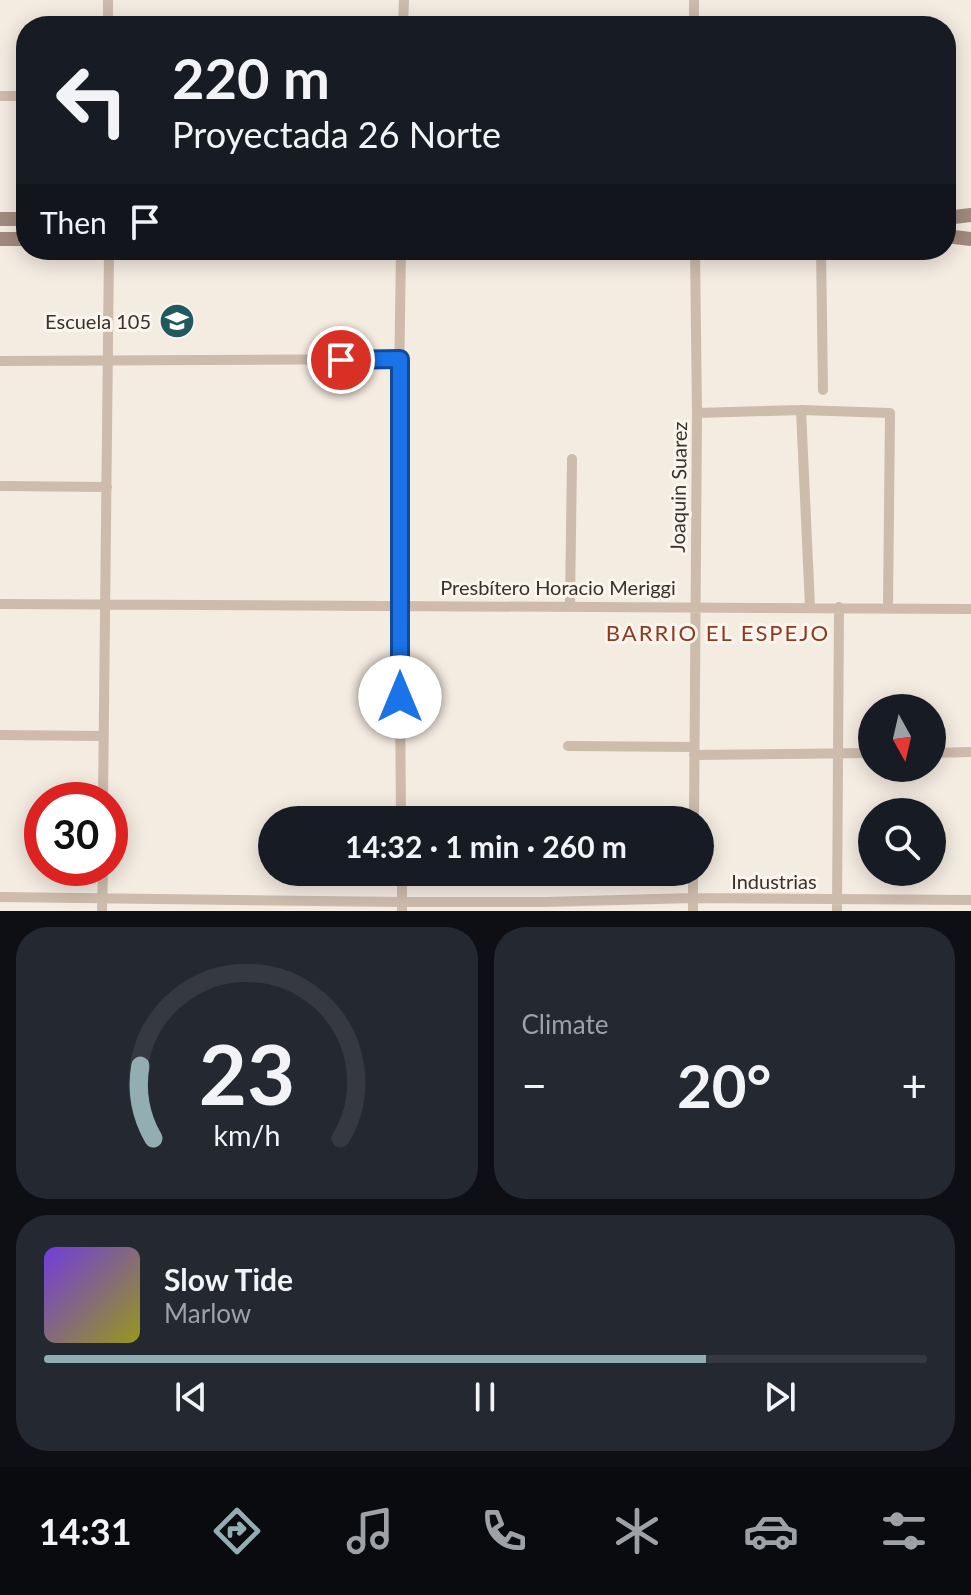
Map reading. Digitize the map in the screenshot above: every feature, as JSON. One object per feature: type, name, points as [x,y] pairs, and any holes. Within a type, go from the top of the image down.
[{"type":"street","points":[[103,782],[109,260]]},
{"type":"street","points":[[401,260],[401,806]]},
{"type":"street","name":"Joaquin Suarez","points":[[694,806],[695,260]]},
{"type":"street","points":[[821,260],[823,390]]},
{"type":"street","points":[[0,361],[400,359]]},
{"type":"street","points":[[801,410],[810,607]]},
{"type":"street","points":[[697,413],[801,410],[890,413],[888,608]]},
{"type":"street","points":[[570,605],[572,459]]},
{"type":"street","points":[[0,486],[107,487]]},
{"type":"street","name":"Presbítero Horacio Meriggi","points":[[0,604],[971,609]]},
{"type":"street","points":[[837,905],[839,607]]},
{"type":"street","points":[[0,735],[103,736]]},
{"type":"street","points":[[568,746],[858,753]]},
{"type":"street","points":[[946,753],[971,752]]},
{"type":"street","points":[[102,886],[102,911]]},
{"type":"street","points":[[693,886],[693,911]]},
{"type":"street","name":"Industrias","points":[[0,897],[402,906],[597,905],[693,898],[837,905],[971,900]]},
{"type":"place","name":"Escuela 105","points":[[177,321]]},
{"type":"district","name":"BARRIO EL ESPEJO","points":[[718,632]]},
{"type":"route","points":[[341,360],[400,359],[400,697]]}]
